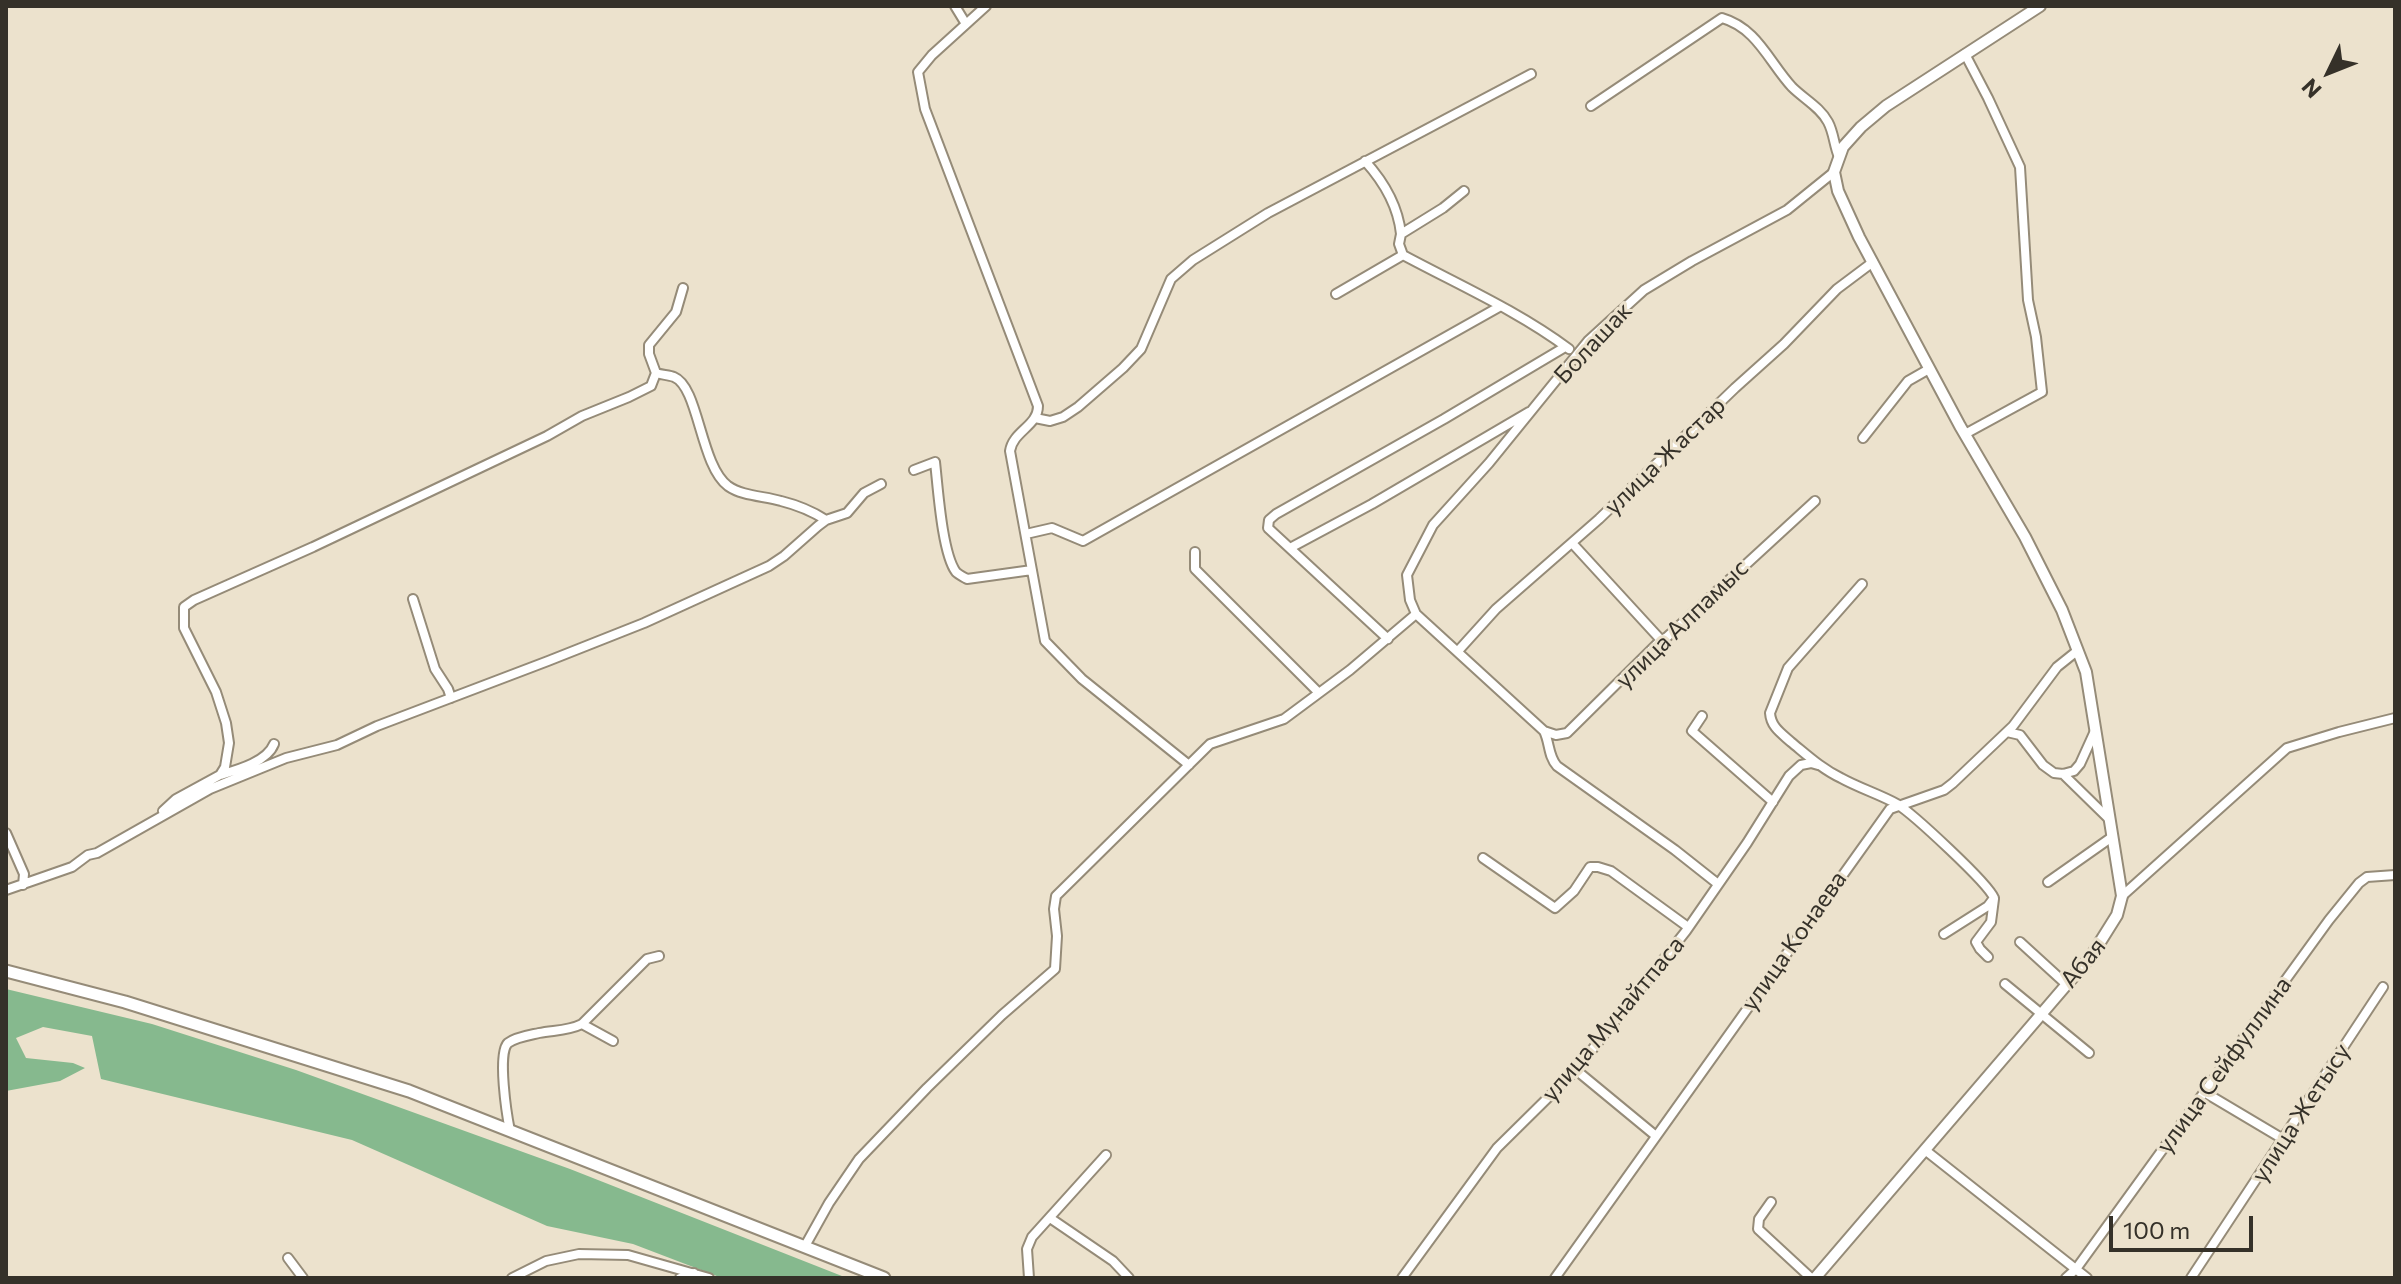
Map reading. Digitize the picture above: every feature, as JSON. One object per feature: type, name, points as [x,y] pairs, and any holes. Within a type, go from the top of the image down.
[{"type":"main road","points":[[6,971],[125,1002],[409,1091],[884,1278]]},
{"type":"street","points":[[955,6],[966,24]]},
{"type":"street","points":[[986,6],[932,55],[918,72],[921,93],[1038,406],[1035,418],[1012,442],[1010,451],[1045,641],[1082,679],[1189,765]]},
{"type":"street","points":[[2040,6],[1886,106],[1843,147],[1834,172],[1847,214],[2062,610],[2086,672],[2122,896]]},
{"type":"street","points":[[1591,106],[1722,18],[1754,37],[1783,77],[1822,114],[1829,124],[1839,157]]},
{"type":"street","points":[[1965,54],[2020,167],[2028,300],[2042,392],[1965,434]]},
{"type":"street","points":[[1035,418],[1050,421],[1063,417],[1123,368],[1141,349],[1171,279],[1193,260],[1268,213],[1531,74]]},
{"type":"street","points":[[1365,161],[1385,185],[1400,223],[1399,244],[1403,255],[1517,314],[1576,355]]},
{"type":"street","name":"Болашак","points":[[1416,614],[1410,600],[1407,575],[1433,525],[1608,321],[1644,290],[1787,210],[1834,172]]},
{"type":"street","points":[[1401,234],[1464,191]]},
{"type":"street","points":[[1336,294],[1403,255]]},
{"type":"street","name":"улица Жастар","points":[[1458,651],[1496,609],[1572,543],[1784,344],[1837,289],[1873,262]]},
{"type":"street","points":[[220,775],[225,767],[229,743],[226,723],[216,692],[184,628],[184,607],[651,386],[656,373],[649,345],[676,312],[683,288]]},
{"type":"street","points":[[1026,534],[1052,528],[1083,541],[1499,307]]},
{"type":"street","points":[[1388,639],[1268,528],[1269,520],[1565,347]]},
{"type":"street","points":[[1863,438],[1908,381],[1929,369]]},
{"type":"street","points":[[656,373],[674,377],[689,393],[713,465],[728,486],[806,509],[826,520]]},
{"type":"street","points":[[1290,548],[1533,410]]},
{"type":"street","points":[[914,470],[935,462],[947,547],[961,576],[967,579],[1032,570]]},
{"type":"street","points":[[6,890],[72,867],[88,855],[97,853],[210,789],[286,758],[337,745],[377,726],[644,623],[769,566],[826,520],[847,513],[864,493],[881,484]]},
{"type":"street","name":"улица Алпамыс","points":[[1544,731],[1556,735],[1567,733],[1661,640],[1815,501]]},
{"type":"street","points":[[1572,543],[1661,640]]},
{"type":"street","points":[[1195,552],[1195,569],[1319,693]]},
{"type":"street","points":[[1862,584],[1788,668],[1770,713],[1772,725],[1818,765],[1898,805],[1982,880],[1994,898],[1991,922],[1976,942],[1988,957]]},
{"type":"street","points":[[413,599],[435,669],[451,698]]},
{"type":"street","points":[[805,1246],[859,1159],[1002,1015],[1055,969],[1056,896],[1210,744],[1284,719],[1416,614],[1544,731],[1551,759],[1557,766],[1718,884]]},
{"type":"street","name":"улица Конаева","points":[[1555,1278],[1890,809],[1944,790],[2007,732],[2057,667],[2077,651]]},
{"type":"street","points":[[1702,716],[1692,731],[1773,802]]},
{"type":"street","name":"Абая","points":[[1813,1278],[2092,955],[2110,928],[2122,896],[2287,748],[2395,718]]},
{"type":"street","points":[[2007,732],[2020,735],[2043,765],[2054,773],[2063,774],[2074,771],[2080,764],[2096,728]]},
{"type":"street","points":[[154,820],[176,799],[220,775],[266,756],[274,744]]},
{"type":"street","name":"улица Мунайтпаса","points":[[1402,1278],[1497,1148],[1576,1070],[1688,927],[1796,768],[1805,763],[1818,765]]},
{"type":"street","points":[[2063,774],[2109,819]]},
{"type":"street","points":[[6,833],[24,874],[23,885]]},
{"type":"street","points":[[2048,882],[2112,837]]},
{"type":"street","points":[[1483,858],[1555,908],[1574,891],[1590,867],[1611,871],[1688,927]]},
{"type":"street","name":"улица Сейфуллина","points":[[2066,1278],[2076,1269],[2359,883],[2367,877],[2395,875]]},
{"type":"street","points":[[1944,934],[1988,906],[1994,898]]},
{"type":"street","points":[[2020,942],[2066,984]]},
{"type":"street","points":[[510,1131],[503,1075],[504,1050],[509,1043],[520,1038],[569,1030],[582,1024],[647,959],[659,956]]},
{"type":"street","points":[[2005,984],[2089,1053]]},
{"type":"street","name":"улица Жетысу","points":[[2191,1278],[2383,987]]},
{"type":"street","points":[[582,1024],[613,1041]]},
{"type":"street","points":[[1576,1070],[1656,1136]]},
{"type":"street","points":[[2204,1092],[2283,1139]]},
{"type":"street","points":[[1925,1150],[2087,1278]]},
{"type":"street","points":[[1029,1278],[1027,1249],[1032,1237],[1106,1155]]},
{"type":"street","points":[[1771,1202],[1759,1219],[1758,1229],[1813,1278]]},
{"type":"street","points":[[1050,1218],[1113,1261],[1129,1278]]},
{"type":"street","points":[[512,1278],[546,1261],[579,1254],[628,1255],[709,1278]]},
{"type":"street","points":[[288,1258],[303,1278]]},
{"type":"street","points":[[680,1278],[695,1273]]},
{"type":"green space","points":[[6,989],[152,1024],[296,1070],[570,1169],[847,1278],[722,1278],[633,1244],[547,1226],[352,1140],[101,1079],[92,1036],[43,1027],[16,1038],[26,1058],[73,1063],[85,1068],[60,1081],[6,1091]]}]
